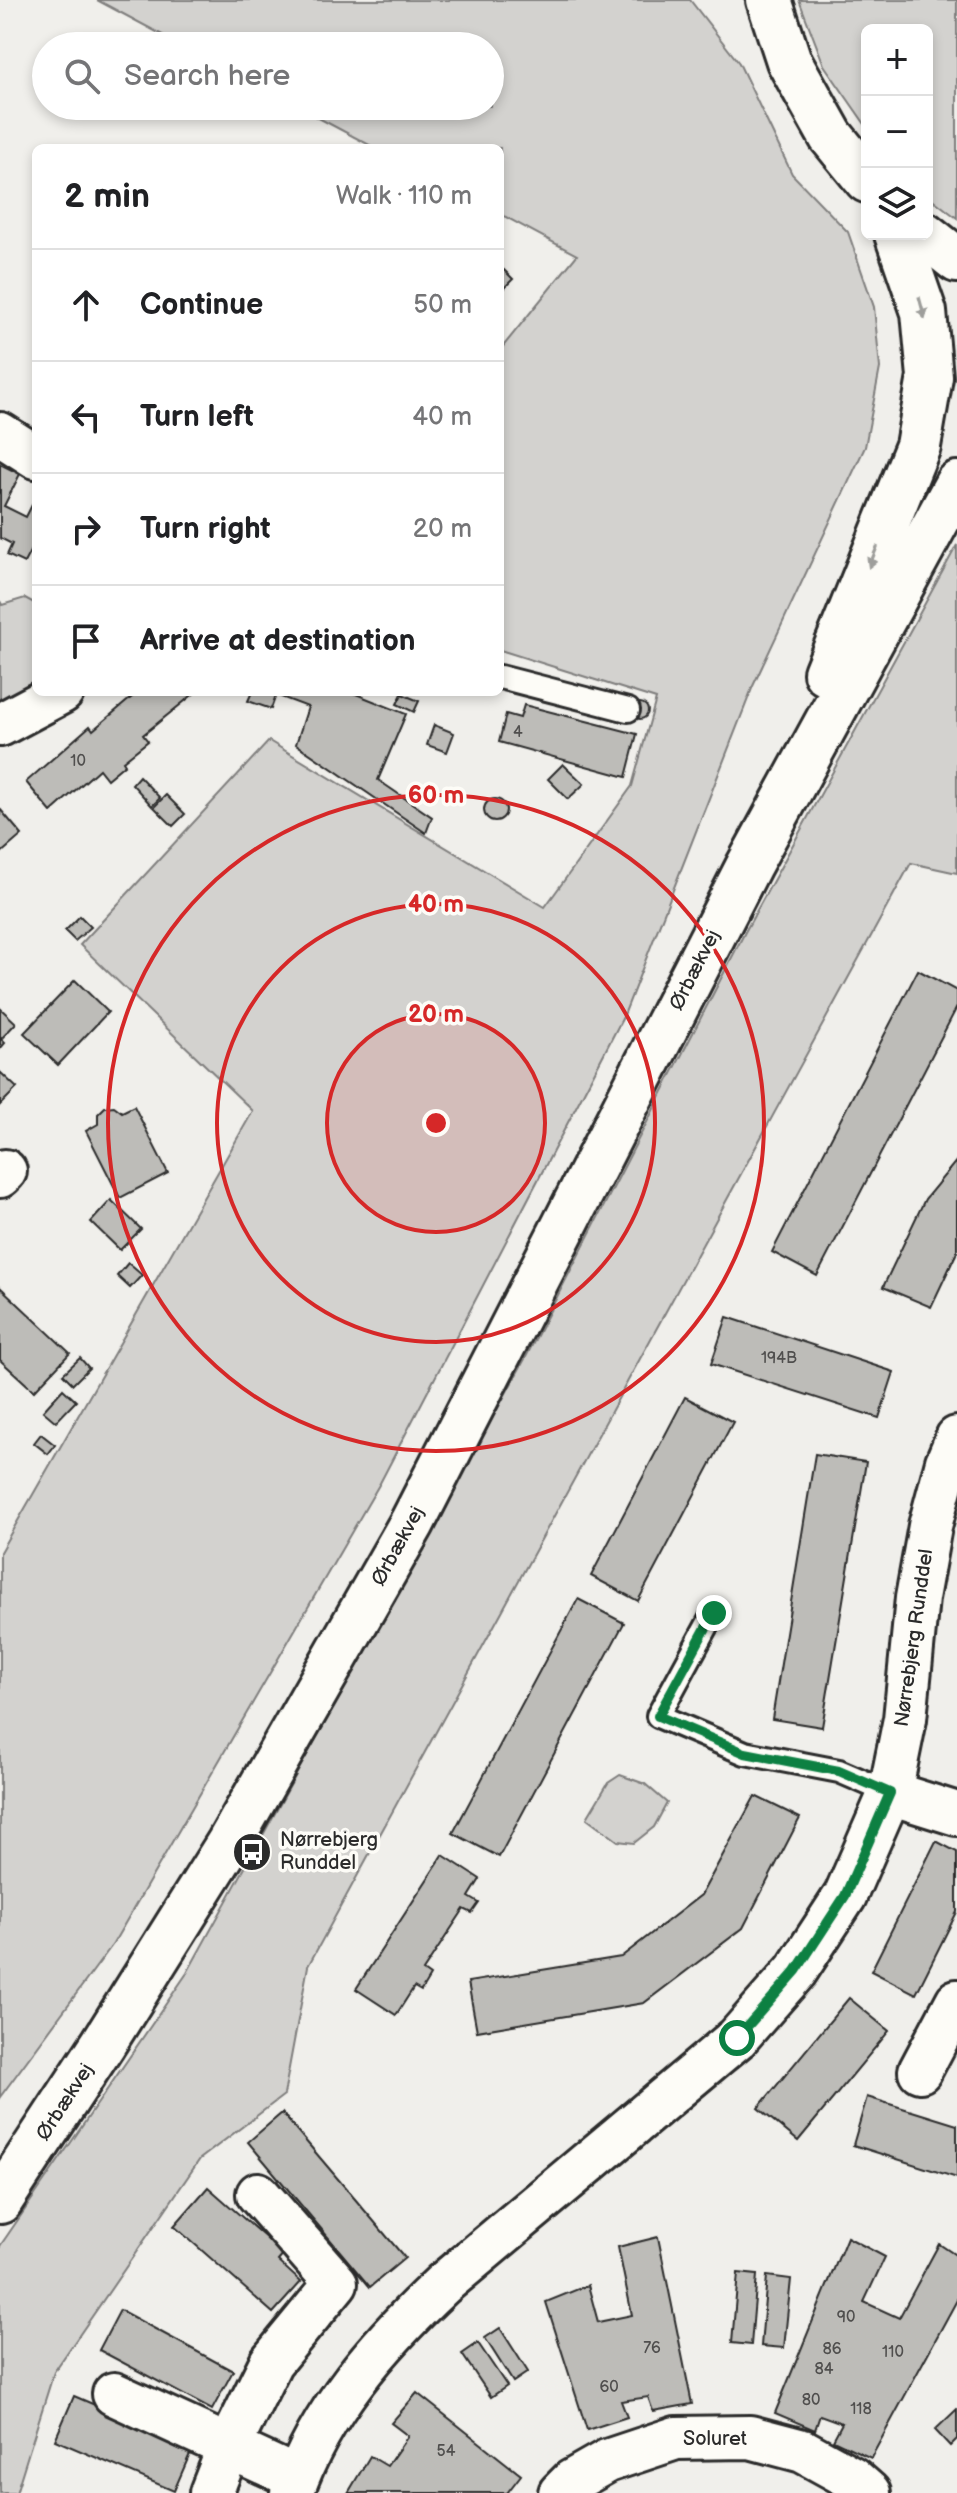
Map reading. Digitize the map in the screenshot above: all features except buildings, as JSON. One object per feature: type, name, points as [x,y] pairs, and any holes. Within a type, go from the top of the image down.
[{"type":"main road","points":[[769,0],[789,61],[831,136],[861,173]]},
{"type":"main road","name":"Ørbækvej","points":[[749,865],[918,446],[930,377],[928,351],[924,312],[899,240]]},
{"type":"main road","points":[[932,240],[957,260]]},
{"type":"main road","name":"Ørbækvej","points":[[0,2201],[229,1843],[412,1523],[749,865],[957,484]]},
{"type":"street","points":[[0,434],[32,454]]},
{"type":"street","points":[[0,725],[54,696]]},
{"type":"street","name":"Nørrebjerg Runddel","points":[[114,2394],[229,2447],[294,2485],[335,2404],[404,2321],[443,2284],[727,2047],[796,1971],[845,1896],[890,1793],[905,1719],[917,1598],[930,1526],[954,1455]]},
{"type":"street","points":[[890,1793],[957,1814]]},
{"type":"street","points":[[920,2071],[957,2001]]},
{"type":"street","points":[[211,2493],[229,2447],[271,2362],[336,2283],[258,2194]]},
{"type":"street","name":"Soluret","points":[[560,2493],[572,2481],[607,2461],[676,2438],[750,2437],[803,2451],[852,2478],[869,2493]]},
{"type":"lane","points":[[504,678],[628,710]]},
{"type":"lane","points":[[714,1613],[658,1716],[745,1753],[839,1771],[890,1793]]},
{"type":"shaded area","points":[[97,0],[690,0],[739,63],[792,174],[848,232],[874,307],[880,368],[865,447],[753,686],[624,1015],[380,1483],[113,1944],[0,2097],[0,1552],[253,1111],[80,945],[269,741],[545,907],[632,786],[656,699],[504,651],[504,345],[577,255],[504,216],[504,144],[367,144],[322,120],[504,120],[504,32],[157,32]]},
{"type":"shaded area","points":[[799,0],[957,0],[957,218],[933,200],[933,24],[861,24],[861,118],[824,65]]},
{"type":"shaded area","points":[[957,545],[957,873],[911,863],[308,1966],[284,2095],[200,2159],[54,2372],[16,2493],[0,2493],[0,2246],[187,1973],[526,1357],[745,932]]},
{"type":"shaded area","points":[[25,598],[32,602],[32,687],[0,704],[0,601],[2,605]]},
{"type":"shaded area","points":[[620,1775],[645,1784],[667,1803],[654,1827],[634,1843],[618,1841],[587,1818],[608,1783]]},
{"type":"place","name":"Nørrebjerg Runddel","points":[[252,1852]]},
{"type":"route","points":[[714,1613],[658,1716],[745,1753],[839,1771],[890,1793],[845,1896],[796,1971],[737,2038]]}]
